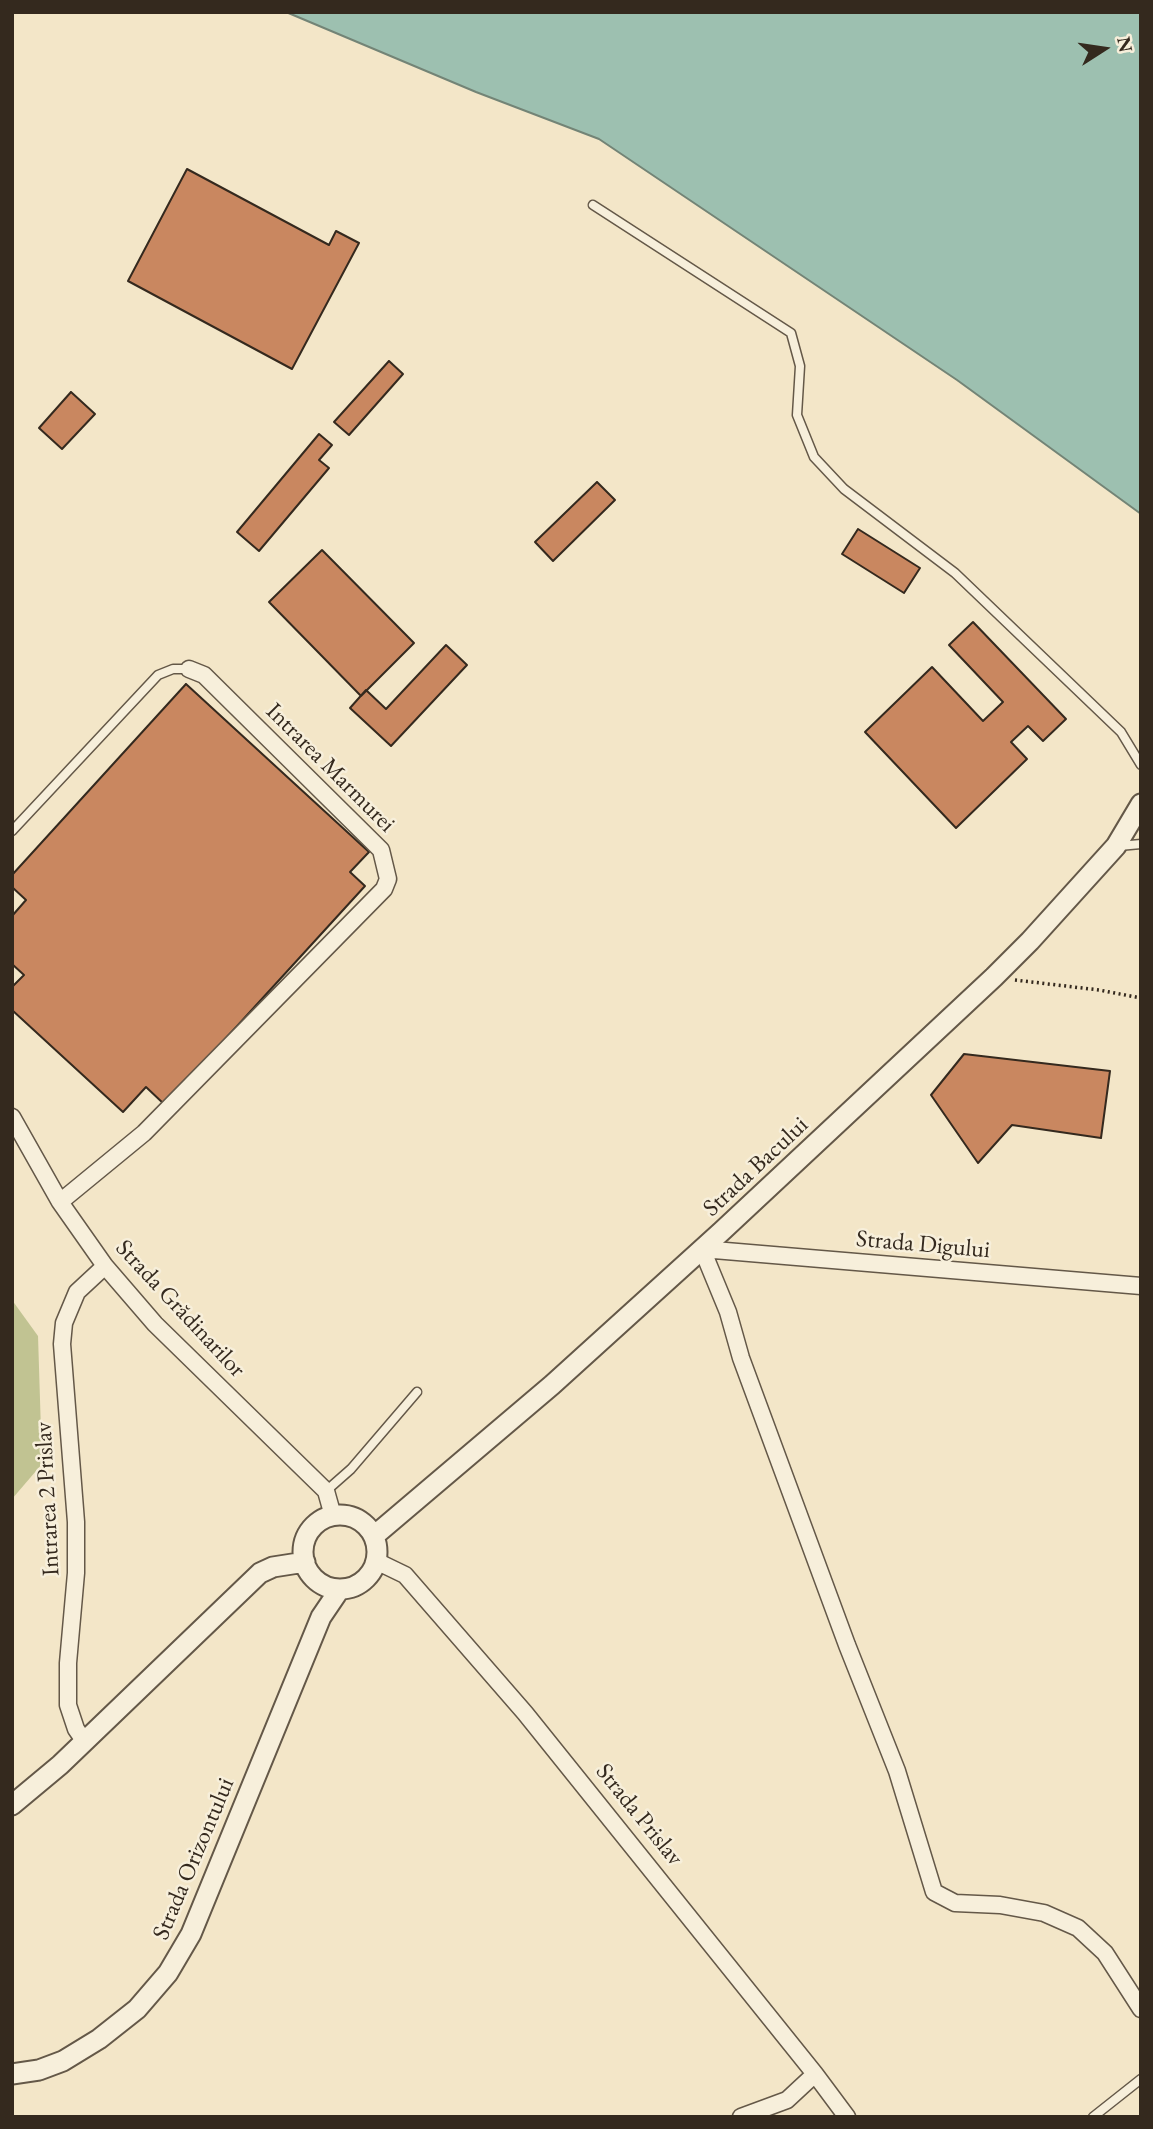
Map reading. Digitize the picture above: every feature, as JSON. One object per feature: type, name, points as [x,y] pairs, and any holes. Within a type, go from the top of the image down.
[{"type":"street","name":"Intrarea Marmurei","points":[[60,1202],[144,1133],[384,890],[388,879],[382,850],[204,675],[188,668]]},
{"type":"street","name":"Strada Bacului","points":[[374,1536],[552,1385],[994,977],[1116,846],[1141,804]]},
{"type":"street","name":"Strada Grădinarilor","points":[[12,1117],[60,1202],[105,1266],[155,1324],[326,1491]]},
{"type":"street","name":"Strada Digului","points":[[702,1249],[1141,1286]]},
{"type":"street","points":[[702,1249],[729,1312],[741,1358],[847,1645],[897,1771],[934,1892],[955,1903],[1000,1905],[1044,1913],[1078,1928],[1105,1953],[1141,2009]]},
{"type":"street","name":"Intrarea 2 Prislav","points":[[85,1742],[76,1729],[68,1705],[76,1535],[62,1344],[64,1323],[73,1299],[105,1266]]},
{"type":"street","points":[[326,1491],[333,1516]]},
{"type":"street","points":[[333,1516],[357,1519],[367,1526],[374,1536],[376,1561],[363,1581],[352,1587],[340,1589],[318,1582],[305,1562],[303,1550],[306,1538],[322,1520],[333,1516]]},
{"type":"street","name":"Strada Prislav","points":[[376,1561],[404,1575],[525,1713],[816,2074],[846,2117]]},
{"type":"street","points":[[12,1805],[85,1742],[260,1573],[273,1567],[305,1562]]},
{"type":"street","name":"Strada Orizontului","points":[[12,2074],[39,2070],[63,2062],[99,2039],[136,2009],[168,1973],[191,1934],[321,1617],[340,1589]]},
{"type":"street","points":[[741,2117],[787,2099],[816,2074]]},
{"type":"lane","points":[[593,205],[791,333],[800,366],[797,415],[814,457],[844,489],[955,573],[1121,732],[1141,765]]},
{"type":"lane","name":"Intrarea Marmurei","points":[[12,831],[158,675],[173,669],[188,668]]},
{"type":"lane","points":[[1116,846],[1141,844]]},
{"type":"lane","points":[[326,1491],[351,1469],[417,1392]]},
{"type":"lane","points":[[1093,2117],[1141,2079]]},
{"type":"path","points":[[994,977],[1100,990],[1141,998]]},
{"type":"green space","points":[[12,1300],[38,1336],[42,1464],[12,1499]]},
{"type":"shaded area","points":[[286,12],[1141,12],[1141,514],[957,380],[599,139],[476,92]]},
{"type":"building","points":[[187,169],[329,245],[336,231],[359,243],[292,369],[128,281]]},
{"type":"building","points":[[389,361],[403,374],[349,435],[334,422]]},
{"type":"building","points":[[71,392],[95,414],[62,449],[39,428]]},
{"type":"building","points":[[319,434],[332,445],[319,460],[329,468],[259,551],[237,532]]},
{"type":"building","points":[[597,482],[615,500],[553,561],[535,542]]},
{"type":"building","points":[[858,529],[920,568],[904,593],[842,554]]},
{"type":"building","points":[[322,550],[414,643],[361,696],[269,602]]},
{"type":"building","points":[[973,622],[1066,719],[1043,741],[1028,726],[1011,742],[1027,759],[956,828],[865,732],[932,667],[983,721],[1003,702],[949,645]]},
{"type":"building","points":[[446,645],[467,665],[391,746],[350,708],[366,690],[386,709]]},
{"type":"building","points":[[186,684],[369,852],[350,872],[365,886],[165,1105],[146,1087],[123,1112],[12,1010],[12,987],[24,975],[12,964],[12,916],[26,900],[12,887],[12,875]]},
{"type":"building","points":[[964,1054],[1110,1071],[1101,1138],[1012,1125],[978,1163],[931,1095]]}]
